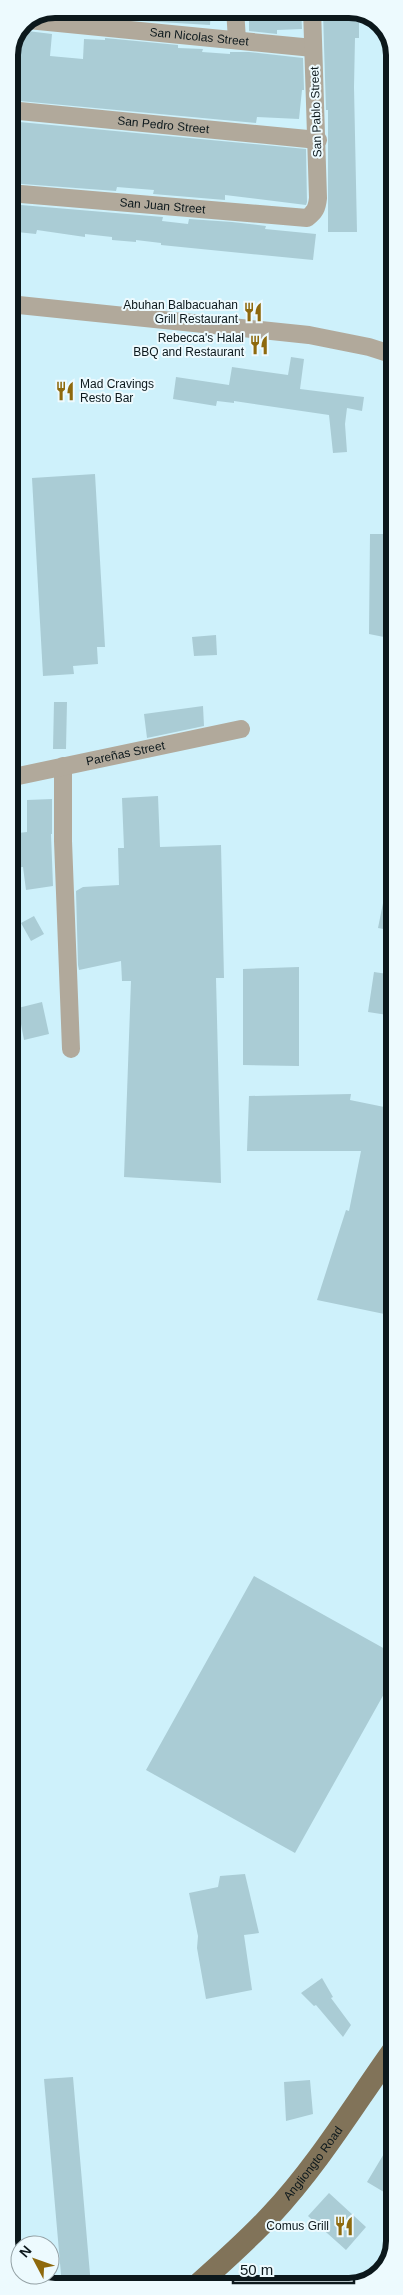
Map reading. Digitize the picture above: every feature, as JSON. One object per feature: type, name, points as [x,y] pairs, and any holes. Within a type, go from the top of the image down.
[{"type":"main road","name":"Angliongto Road","points":[[206,2277],[252,2234],[288,2195],[321,2155],[386,2061]]},
{"type":"street","name":"San Nicolas Street","points":[[43,19],[65,18]]},
{"type":"street","name":"San Nicolas Street","points":[[90,18],[238,40],[313,48]]},
{"type":"street","points":[[236,18],[238,40]]},
{"type":"street","name":"San Pablo Street","points":[[312,18],[318,140],[318,198],[314,213]]},
{"type":"street","name":"San Pedro Street","points":[[18,111],[318,140]]},
{"type":"street","name":"San Juan Street","points":[[18,194],[298,218],[307,218],[314,213]]},
{"type":"street","points":[[18,305],[309,335],[385,352]]},
{"type":"street","name":"Pareñas Street","points":[[18,776],[241,729]]},
{"type":"street","points":[[63,766],[63,850],[71,1048]]},
{"type":"building","points":[[143,18],[210,18],[210,25],[143,21]]},
{"type":"building","points":[[249,18],[301,18],[302,29],[277,30],[277,34],[249,31]]},
{"type":"building","points":[[323,18],[359,19],[359,38],[355,38],[354,87],[357,232],[328,232],[328,110],[326,110]]},
{"type":"building","points":[[26,31],[52,34],[50,56],[83,59],[84,39],[105,40],[105,38],[178,45],[178,48],[203,49],[202,52],[230,54],[230,52],[249,52],[303,58],[304,90],[302,90],[299,119],[257,117],[256,123],[18,101],[18,47],[20,40]]},
{"type":"building","points":[[18,122],[306,149],[306,205],[225,195],[225,200],[153,194],[154,190],[117,187],[116,191],[18,184]]},
{"type":"building","points":[[18,205],[163,217],[162,221],[188,224],[189,219],[232,222],[266,226],[265,229],[316,234],[313,260],[161,245],[161,243],[136,240],[136,242],[112,240],[112,237],[85,234],[85,237],[37,230],[36,234],[18,232]]},
{"type":"building","points":[[291,357],[304,359],[300,389],[364,397],[362,411],[347,408],[345,424],[347,452],[333,453],[329,415],[234,401],[234,403],[217,401],[216,406],[173,399],[176,377],[229,385],[232,367],[288,375]]},
{"type":"building","points":[[95,474],[105,647],[97,647],[98,664],[73,666],[74,674],[43,676],[32,478]]},
{"type":"building","points":[[370,534],[385,534],[385,637],[369,634]]},
{"type":"building","points":[[216,635],[217,655],[194,656],[192,637]]},
{"type":"building","points":[[54,702],[67,702],[66,749],[53,749]]},
{"type":"building","points":[[203,706],[204,726],[147,738],[144,714]]},
{"type":"building","points":[[158,796],[160,847],[221,845],[224,978],[216,978],[221,1183],[124,1177],[131,981],[122,981],[121,961],[79,970],[78,965],[76,891],[83,887],[119,885],[118,848],[124,848],[122,798]]},
{"type":"building","points":[[52,799],[53,886],[26,890],[23,867],[18,867],[18,833],[27,832],[27,800]]},
{"type":"building","points":[[385,891],[385,929],[378,928]]},
{"type":"building","points":[[34,916],[44,934],[31,941],[21,923]]},
{"type":"building","points":[[299,967],[299,1066],[243,1065],[243,969]]},
{"type":"building","points":[[374,972],[385,974],[385,1015],[368,1012]]},
{"type":"building","points":[[42,1002],[49,1034],[24,1040],[18,1008]]},
{"type":"building","points":[[351,1094],[350,1100],[385,1107],[386,1314],[317,1300],[346,1210],[349,1211],[361,1151],[247,1151],[249,1096]]},
{"type":"building","points":[[254,1576],[386,1649],[386,1691],[295,1853],[146,1770]]},
{"type":"building","points":[[245,1874],[259,1933],[244,1935],[252,1990],[206,1999],[197,1948],[198,1936],[189,1893],[218,1887],[220,1876]]},
{"type":"building","points":[[322,1978],[333,1997],[331,1998],[351,2025],[343,2037],[316,2005],[314,2006],[301,1993]]},
{"type":"building","points":[[73,2077],[90,2277],[61,2277],[60,2235],[58,2235],[44,2079]]},
{"type":"building","points":[[310,2080],[313,2114],[286,2121],[284,2082]]},
{"type":"building","points":[[386,2150],[386,2193],[367,2182]]},
{"type":"building","points":[[329,2193],[366,2227],[346,2250],[308,2216]]},
{"type":"place","name":"Abuhan Balbacuahan Grill Restaurant","points":[[253,312]]},
{"type":"place","name":"Rebecca's Halal BBQ and Restaurant","points":[[259,345]]},
{"type":"place","name":"Mad Cravings Resto Bar","points":[[65,391]]},
{"type":"place","name":"Comus Grill","points":[[344,2226]]}]
